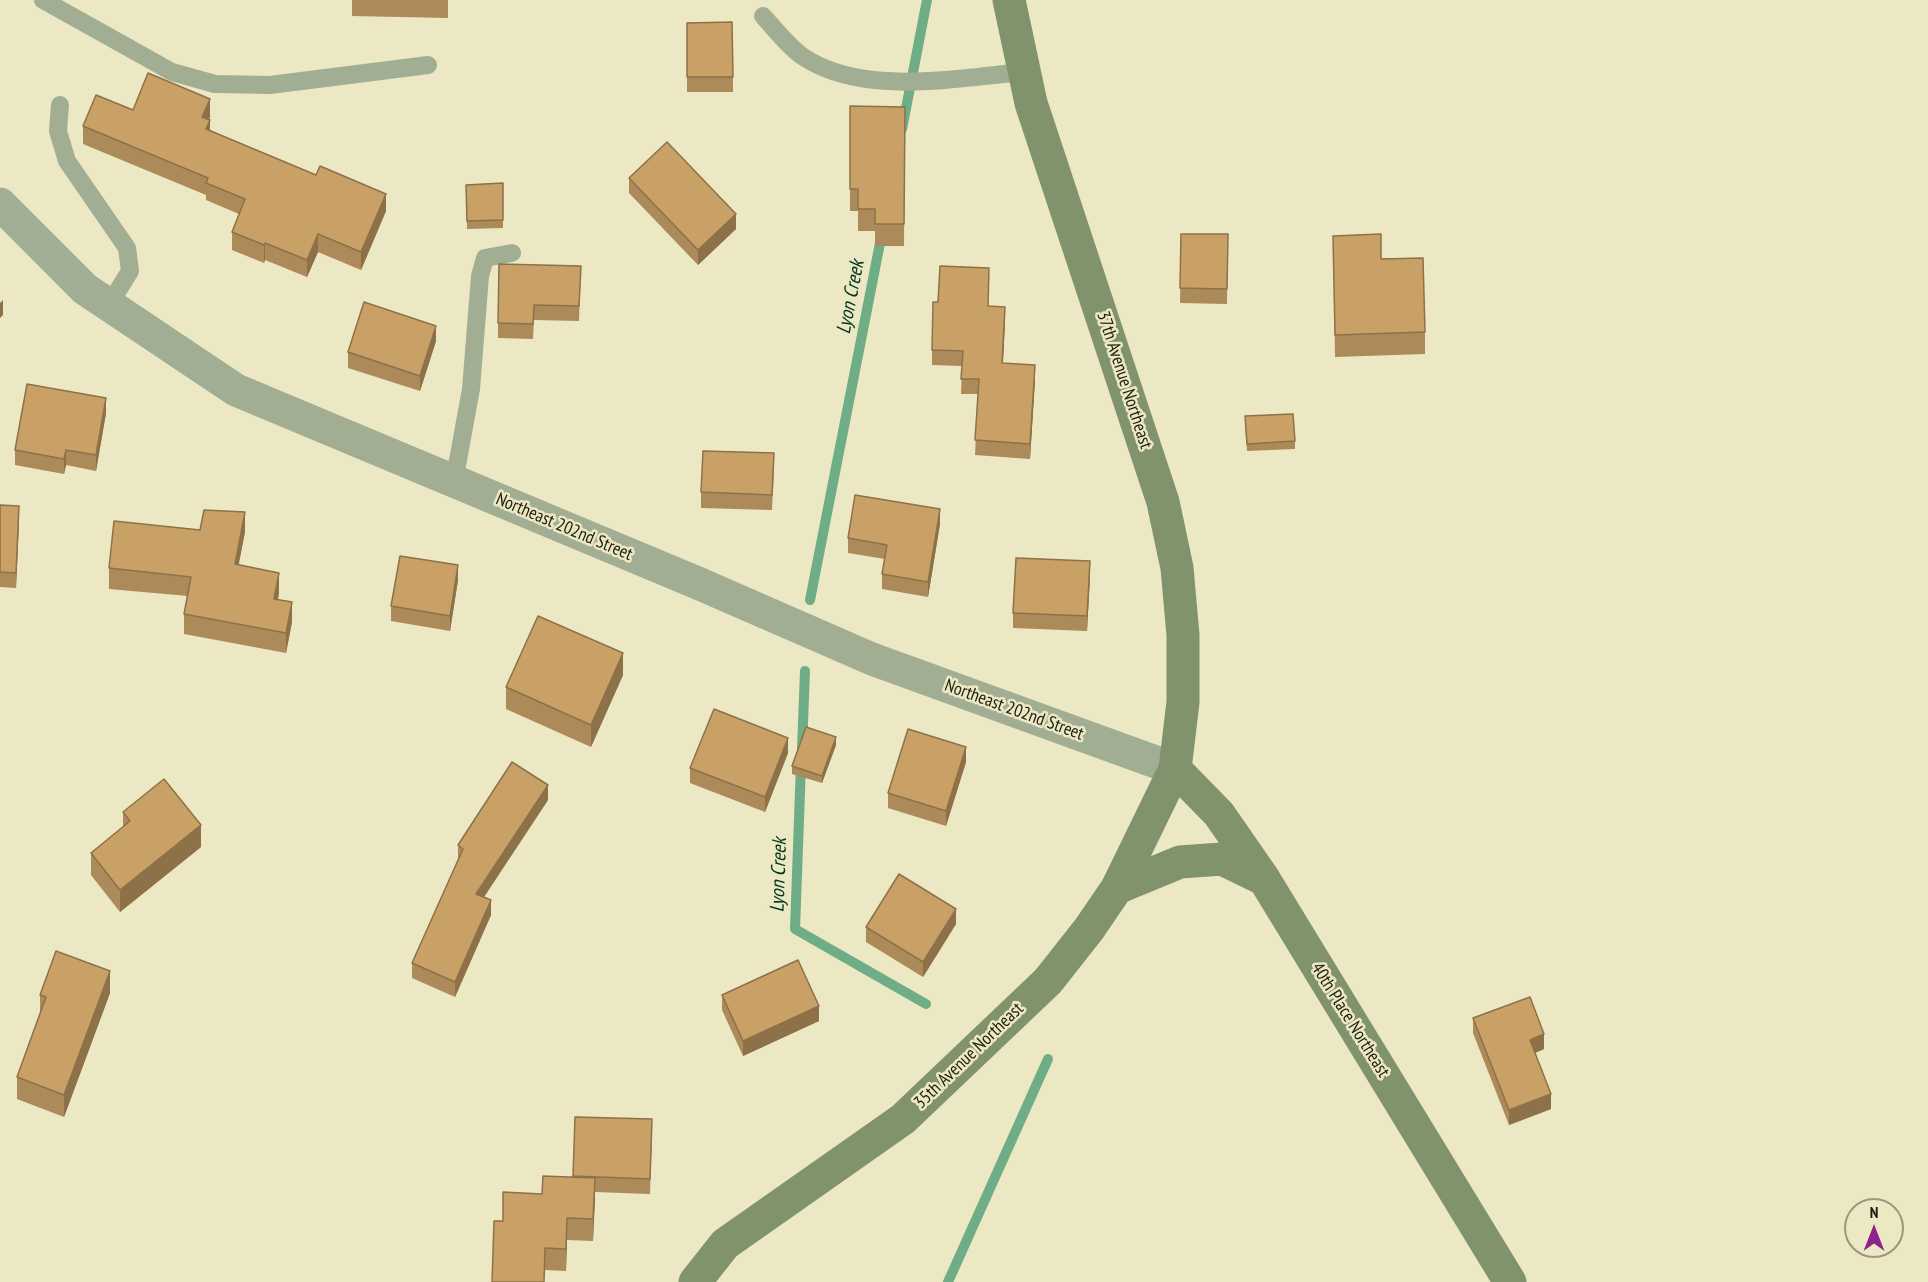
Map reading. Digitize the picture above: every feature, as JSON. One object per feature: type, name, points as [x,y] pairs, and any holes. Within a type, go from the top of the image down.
[{"type":"street","name":"37th Avenue Northeast","points":[[1009,0],[1031,103],[1163,502],[1177,568],[1183,635],[1183,702],[1175,769]]},
{"type":"street","name":"Northeast 202nd Street","points":[[0,204],[85,290],[236,390],[872,658],[1175,769]]},
{"type":"street","name":"40th Place Northeast","points":[[1175,769],[1219,814],[1264,879],[1510,1282]]},
{"type":"street","name":"35th Avenue Northeast","points":[[695,1282],[725,1244],[903,1119],[1048,981],[1089,929],[1117,888],[1175,769]]},
{"type":"street","points":[[1117,888],[1180,862],[1222,859],[1264,879]]},
{"type":"lane","points":[[43,0],[172,72],[215,84],[270,85],[428,65]]},
{"type":"lane","points":[[763,16],[802,56],[845,77],[884,82],[1024,72]]},
{"type":"lane","points":[[60,105],[58,131],[67,161],[127,248],[130,271],[109,305]]},
{"type":"lane","points":[[454,482],[471,389],[480,276],[485,258],[512,253]]},
{"type":"building","points":[[732,22],[733,77],[687,77],[687,23]]},
{"type":"building","points":[[148,73],[210,99],[202,117],[210,120],[206,129],[316,175],[320,166],[386,194],[361,252],[318,234],[307,260],[232,232],[245,199],[206,183],[208,178],[83,126],[96,95],[133,110]]},
{"type":"building","points":[[850,106],[905,107],[904,224],[875,224],[875,209],[858,209],[858,189],[850,189]]},
{"type":"building","points":[[667,142],[736,214],[698,250],[629,178]]},
{"type":"building","points":[[503,183],[503,220],[467,221],[466,185]]},
{"type":"building","points":[[1181,234],[1228,234],[1227,289],[1180,288]]},
{"type":"building","points":[[1381,234],[1381,259],[1423,258],[1425,332],[1335,335],[1333,236]]},
{"type":"building","points":[[499,264],[581,266],[579,306],[534,305],[533,324],[498,323]]},
{"type":"building","points":[[940,266],[989,268],[988,306],[1005,307],[1002,363],[1035,365],[1030,444],[975,440],[979,379],[961,379],[963,351],[932,350],[933,302],[938,302]]},
{"type":"building","points":[[364,302],[436,326],[420,376],[348,352]]},
{"type":"building","points":[[27,384],[106,398],[96,455],[66,450],[64,459],[15,450]]},
{"type":"building","points":[[1293,414],[1295,441],[1247,444],[1245,416]]},
{"type":"building","points":[[703,451],[774,453],[772,495],[701,492]]},
{"type":"building","points":[[855,495],[940,509],[928,582],[882,574],[887,545],[848,538]]},
{"type":"building","points":[[0,505],[19,506],[16,573],[0,572]]},
{"type":"building","points":[[204,510],[245,512],[235,564],[279,573],[274,599],[292,602],[286,633],[184,614],[191,577],[109,568],[114,521],[200,530]]},
{"type":"building","points":[[400,556],[458,565],[450,616],[391,606]]},
{"type":"building","points":[[1016,558],[1090,561],[1087,616],[1013,613]]},
{"type":"building","points":[[538,616],[623,653],[591,725],[506,687]]},
{"type":"building","points":[[714,709],[788,738],[765,797],[690,768]]},
{"type":"building","points":[[806,727],[836,737],[822,776],[792,766]]},
{"type":"building","points":[[908,729],[966,747],[946,811],[888,793]]},
{"type":"building","points":[[512,762],[548,785],[476,894],[491,900],[455,982],[412,963],[463,849],[458,845]]},
{"type":"building","points":[[164,779],[201,825],[120,890],[91,853],[130,821],[123,812]]},
{"type":"building","points":[[899,874],[956,909],[923,962],[866,927]]},
{"type":"building","points":[[56,951],[110,971],[64,1095],[17,1077],[46,997],[40,995]]},
{"type":"building","points":[[798,960],[819,1006],[743,1041],[722,995]]},
{"type":"building","points":[[1530,997],[1544,1034],[1530,1040],[1551,1094],[1509,1110],[1473,1018]]},
{"type":"building","points":[[575,1117],[652,1119],[650,1179],[573,1176]]},
{"type":"building","points":[[543,1176],[595,1178],[593,1219],[567,1218],[566,1249],[545,1248],[544,1282],[492,1282],[494,1221],[503,1221],[503,1192],[542,1194]]},
{"type":"waterway","name":"Lyon Creek","points":[[902,129],[927,0]]},
{"type":"waterway","name":"Lyon Creek","points":[[810,600],[882,233]]},
{"type":"waterway","name":"Lyon Creek","points":[[802,749],[805,671]]},
{"type":"waterway","name":"Lyon Creek","points":[[801,764],[795,929],[926,1004]]},
{"type":"waterway","name":"Lyon Creek","points":[[948,1282],[1048,1059]]}]
